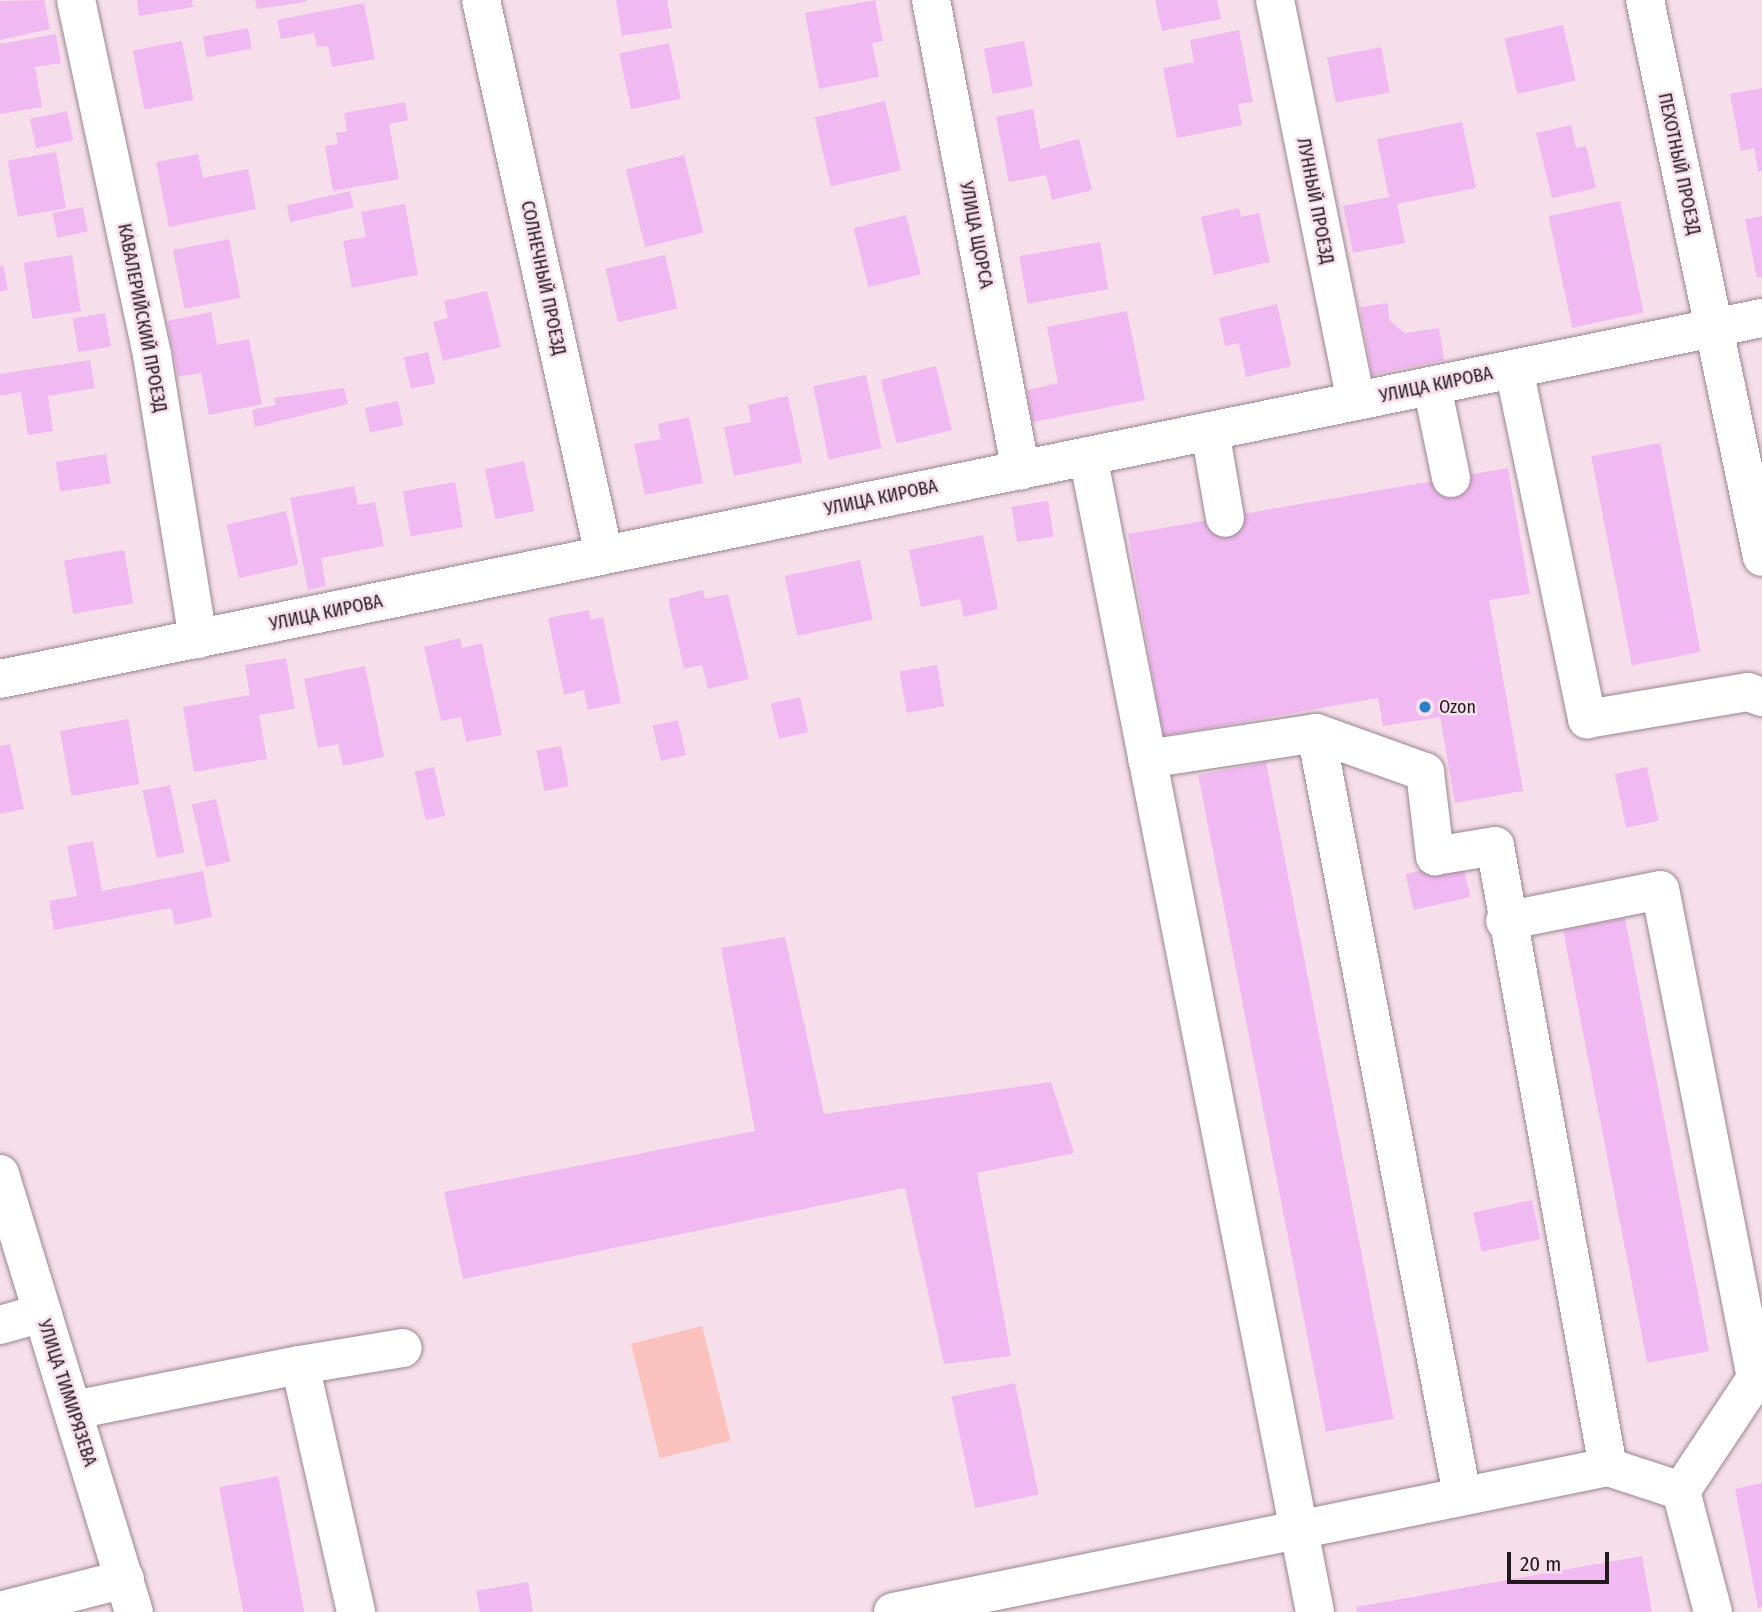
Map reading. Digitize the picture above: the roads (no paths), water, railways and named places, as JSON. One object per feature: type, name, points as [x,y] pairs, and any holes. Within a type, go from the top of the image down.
[{"type":"street","name":"КАВАЛЕРИЙСКИЙ ПРОЕЗД","points":[[76,0],[152,355],[198,639]]},
{"type":"street","name":"СОЛНЕЧНЫЙ ПРОЕЗД","points":[[481,0],[604,555]]},
{"type":"street","name":"УЛИЦА ЩОРСА","points":[[931,0],[1021,470]]},
{"type":"street","name":"ЛУННЫЙ ПРОЕЗД","points":[[1275,0],[1356,401]]},
{"type":"street","name":"ПЕХОТНЫЙ ПРОЕЗД","points":[[1645,0],[1762,557]]},
{"type":"street","name":"УЛИЦА КИРОВА","points":[[0,679],[1762,318]]},
{"type":"street","points":[[1514,369],[1587,719],[1748,692],[1762,697]]},
{"type":"street","points":[[1432,386],[1451,478]]},
{"type":"street","points":[[1210,431],[1225,517]]},
{"type":"street","points":[[1088,456],[1315,1612]]},
{"type":"street","points":[[1147,759],[1316,733],[1425,772],[1435,856],[1495,846],[1505,920],[1608,1467]]},
{"type":"street","points":[[1316,733],[1462,1495]]},
{"type":"street","points":[[1505,920],[1660,890],[1756,1378],[1681,1491],[1713,1612]]},
{"type":"street","name":"УЛИЦА ТИМИРЯЗЕВА","points":[[0,1174],[129,1595]]},
{"type":"street","points":[[0,1325],[42,1313]]},
{"type":"street","points":[[74,1410],[300,1365],[403,1348]]},
{"type":"street","points":[[300,1365],[356,1612]]},
{"type":"street","points":[[893,1612],[1608,1467],[1681,1491]]},
{"type":"street","points":[[0,1611],[129,1595]]},
{"type":"place","name":"Ozon","points":[[1425,707]]}]
